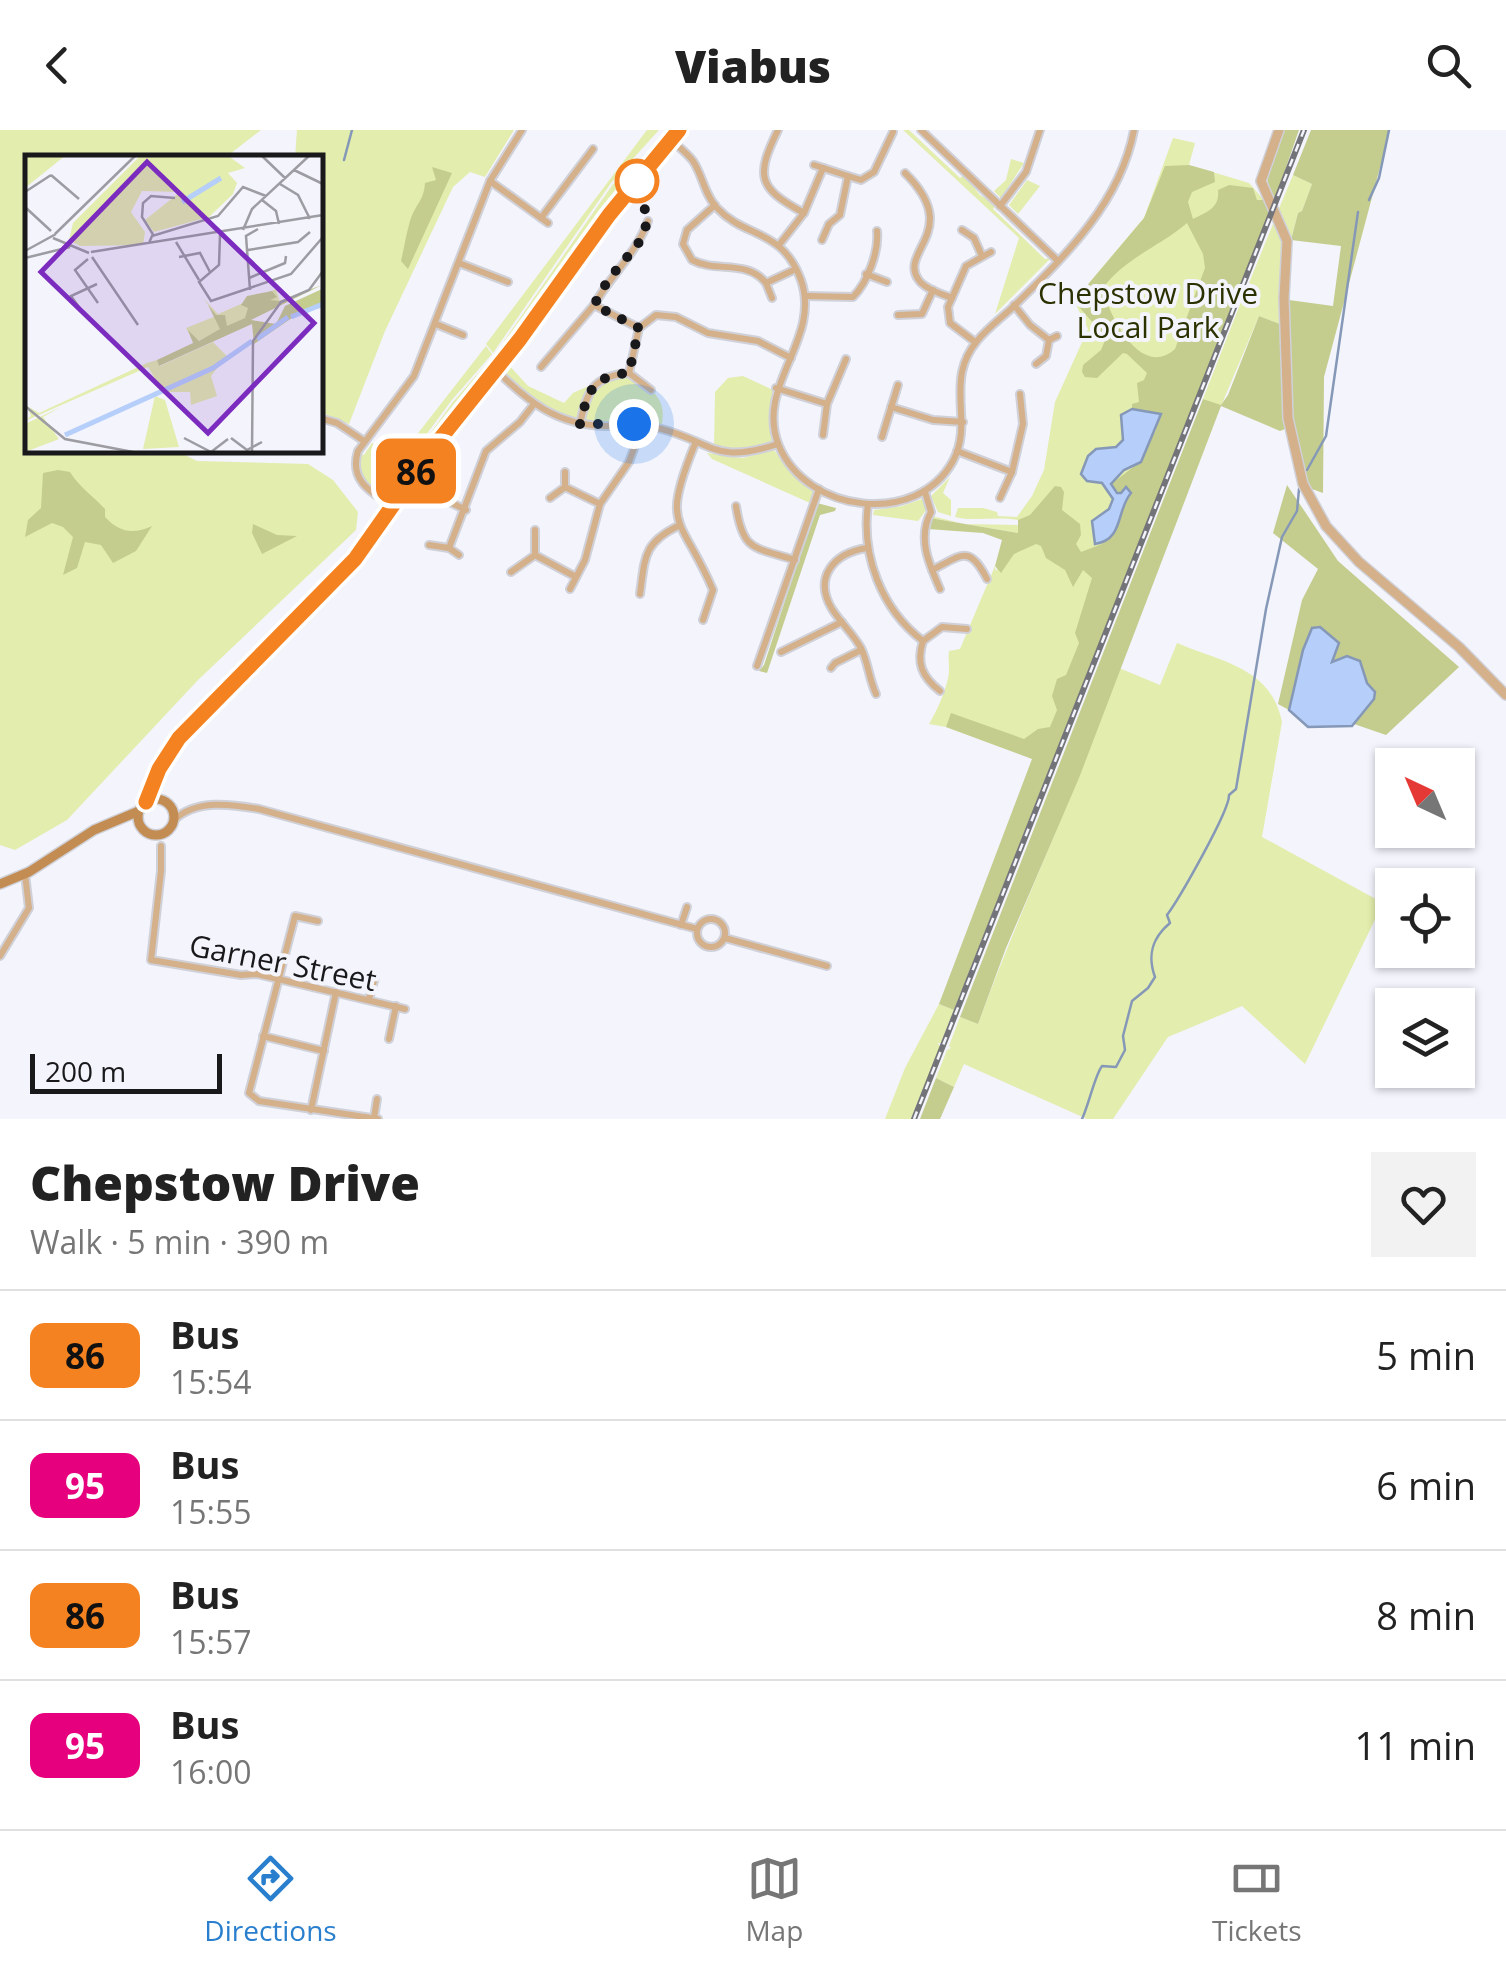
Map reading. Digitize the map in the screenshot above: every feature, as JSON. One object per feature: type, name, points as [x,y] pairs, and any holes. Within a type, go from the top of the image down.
[{"type":"main road","points":[[142,828],[142,807],[179,738],[337,580],[609,215],[679,130]]},
{"type":"main road","points":[[119,821],[150,834],[167,831],[174,820],[172,808],[162,800],[153,781]]},
{"type":"main road","points":[[0,884],[25,874],[94,830],[162,800]]},
{"type":"street","points":[[392,506],[358,479],[355,460],[364,441],[414,376],[490,181],[522,130]]},
{"type":"street","points":[[778,130],[764,158],[763,177],[772,193],[804,213]]},
{"type":"street","points":[[1000,206],[1026,172],[1040,130]]},
{"type":"street","points":[[668,144],[692,160],[715,205],[779,245],[796,269],[805,296],[803,323],[776,388],[772,414],[778,444],[794,470],[819,489],[868,504],[898,503],[925,492],[944,474],[957,451],[963,422],[962,373],[975,342],[1094,220],[1115,189],[1134,130]]},
{"type":"street","points":[[1279,130],[1261,176],[1287,241],[1284,308],[1288,418],[1303,484],[1326,526],[1359,562],[1459,647],[1506,695]]},
{"type":"street","points":[[814,165],[861,180],[874,172],[893,132]]},
{"type":"street","points":[[926,132],[1057,260]]},
{"type":"street","points":[[490,181],[544,221],[588,152]]},
{"type":"street","points":[[779,245],[804,213],[824,168]]},
{"type":"street","points":[[905,173],[919,185],[932,215],[914,270],[919,282],[952,298]]},
{"type":"street","points":[[822,240],[828,224],[840,216],[848,176]]},
{"type":"street","points":[[715,205],[686,230],[683,244],[688,256],[704,266],[754,271],[766,283],[772,298]]},
{"type":"street","points":[[541,367],[629,258],[640,230],[648,221]]},
{"type":"street","points":[[805,296],[853,297],[878,245],[877,230]]},
{"type":"street","points":[[962,230],[974,238],[982,256]]},
{"type":"street","points":[[975,342],[950,323],[947,315],[966,266],[992,252]]},
{"type":"street","points":[[459,263],[508,282]]},
{"type":"street","points":[[766,283],[796,269]]},
{"type":"street","points":[[866,274],[887,282]]},
{"type":"street","points":[[898,315],[922,314],[932,290]]},
{"type":"street","points":[[594,305],[639,328]]},
{"type":"street","points":[[1014,305],[1030,326],[1053,338],[1046,356],[1036,364]]},
{"type":"street","points":[[629,373],[639,328],[656,315],[666,314],[708,333],[758,341],[791,358]]},
{"type":"street","points":[[436,324],[463,334]]},
{"type":"street","points":[[555,352],[562,359]]},
{"type":"street","points":[[822,435],[827,404],[846,359]]},
{"type":"street","points":[[495,369],[534,404],[580,424],[634,424],[661,429],[695,444],[733,453],[778,444]]},
{"type":"street","points":[[580,424],[584,406],[598,381],[629,373],[651,390]]},
{"type":"street","points":[[882,436],[898,386]]},
{"type":"street","points":[[776,388],[827,404]]},
{"type":"street","points":[[1000,498],[1012,472],[1023,424],[1020,394]]},
{"type":"street","points":[[449,548],[486,451],[520,422],[534,404]]},
{"type":"street","points":[[891,407],[932,420],[963,422]]},
{"type":"street","points":[[322,419],[364,441]]},
{"type":"street","points":[[570,589],[585,560],[600,504],[629,462],[635,446],[634,424]]},
{"type":"street","points":[[695,444],[678,485],[674,507],[678,526],[701,561],[713,590],[703,620]]},
{"type":"street","points":[[957,451],[1012,472]]},
{"type":"street","points":[[565,472],[565,487]]},
{"type":"street","points":[[565,487],[600,504]]},
{"type":"street","points":[[550,498],[565,487]]},
{"type":"street","points":[[758,666],[819,489]]},
{"type":"street","points":[[925,492],[930,512],[923,526],[925,551],[940,588]]},
{"type":"street","points":[[434,494],[466,510]]},
{"type":"street","points":[[868,504],[866,548],[884,593],[923,641]]},
{"type":"street","points":[[736,506],[745,541],[795,560]]},
{"type":"street","points":[[640,594],[650,546],[660,535],[678,526]]},
{"type":"street","points":[[534,530],[535,555]]},
{"type":"street","points":[[428,545],[449,548],[458,556]]},
{"type":"street","points":[[866,548],[836,558],[825,576],[827,598],[862,650],[876,694]]},
{"type":"street","points":[[932,570],[963,554],[971,555],[986,579]]},
{"type":"street","points":[[535,555],[576,577]]},
{"type":"street","points":[[511,572],[535,555]]},
{"type":"street","points":[[781,652],[842,622]]},
{"type":"street","points":[[940,691],[919,675],[923,641],[954,622],[968,629]]},
{"type":"street","points":[[786,638],[790,647]]},
{"type":"street","points":[[831,668],[862,650]]},
{"type":"street","points":[[172,808],[184,811],[220,804],[259,809],[697,929]]},
{"type":"street","points":[[174,820],[184,811]]},
{"type":"street","name":"Garner Street","points":[[160,846],[151,960],[278,979],[406,1009]]},
{"type":"street","points":[[0,956],[29,908],[25,874]]},
{"type":"street","points":[[681,925],[686,907]]},
{"type":"street","points":[[318,921],[295,916],[248,1088],[251,1097],[376,1119],[378,1099]]},
{"type":"street","points":[[716,920],[723,925],[725,938],[719,946],[709,948],[698,939],[697,929],[702,922],[716,920]]},
{"type":"street","points":[[725,938],[827,966]]},
{"type":"street","points":[[369,1000],[375,977]]},
{"type":"street","points":[[311,1110],[336,992]]},
{"type":"street","points":[[389,1040],[396,1006]]},
{"type":"street","points":[[264,1036],[324,1051]]},
{"type":"green space","points":[[0,130],[261,130],[229,155],[25,155],[25,452],[179,452],[197,461],[308,464],[333,480],[358,512],[356,530],[198,680],[67,820],[15,850],[0,845]]},
{"type":"green space","points":[[297,130],[514,130],[485,177],[470,172],[453,187],[385,331],[349,424],[322,413],[322,155],[295,155]]},
{"type":"green space","points":[[647,130],[659,130],[611,183],[493,353],[486,344]]},
{"type":"green space","points":[[903,130],[909,130],[960,178],[964,175],[1045,259],[1051,258],[995,314],[1019,238]]},
{"type":"green space","points":[[1283,130],[1299,130],[1274,202],[1267,173]]},
{"type":"green space","points":[[1311,130],[1390,130],[1324,377],[1323,493],[1312,489],[1308,481],[1292,418],[1288,314],[1289,300],[1333,306],[1341,246],[1291,240],[1312,184],[1293,175]]},
{"type":"green space","name":"Chepstow Drive Local Park","points":[[1173,138],[1195,143],[1189,165],[1249,183],[1264,200],[1253,208],[1039,761],[929,724],[949,674],[949,651],[960,649],[995,566],[996,571],[1018,533],[965,524],[1018,525],[1018,520],[955,517],[958,508],[983,508],[997,512],[998,516],[1017,517],[1032,496],[1044,470],[1055,402],[1088,329],[1074,301],[1144,218]]},
{"type":"green space","points":[[1011,159],[1024,163],[1001,198],[994,191],[1006,180]]},
{"type":"green space","points":[[1189,165],[1214,172],[1215,182],[1192,192],[1188,202],[1193,219],[1212,209],[1218,190],[1229,185],[1253,188],[1257,200],[1264,200],[1270,211],[954,1010],[939,1004],[1032,759],[946,727],[951,713],[1024,739],[1038,729],[1050,727],[1057,710],[1052,696],[1057,679],[1066,675],[1079,643],[1075,633],[1092,578],[1083,570],[1073,587],[1065,570],[1046,558],[1036,544],[1014,554],[1001,573],[995,566],[1002,540],[983,533],[928,529],[930,518],[1018,533],[1018,520],[1030,515],[1055,486],[1064,492],[1062,510],[1080,524],[1081,535],[1076,544],[1081,552],[1102,544],[1126,498],[1110,485],[1132,468],[1156,430],[1157,421],[1146,410],[1132,409],[1132,404],[1139,402],[1137,383],[1147,373],[1127,354],[1123,353],[1097,378],[1085,377],[1083,365],[1101,350],[1106,338],[1074,301],[1144,218],[1165,166]],"holes":[[[1187,223],[1203,254],[1205,268],[1175,349],[1162,356],[1150,356],[1139,350],[1119,327],[1103,288],[1121,269]]]},
{"type":"green space","points":[[432,167],[452,173],[408,269],[401,261],[408,229],[425,183],[436,180]]},
{"type":"green space","points":[[1293,175],[1312,184],[1291,240],[1278,211]]},
{"type":"green space","points":[[625,177],[629,180],[623,192],[518,337],[499,357],[495,354],[613,184]]},
{"type":"green space","points":[[1027,180],[1040,186],[1018,214],[1009,205]]},
{"type":"green space","points":[[1275,219],[1283,247],[1280,324],[1259,316],[1221,406],[1203,399],[1246,289],[1250,290],[1252,285],[1249,283]]},
{"type":"green space","points":[[1259,316],[1280,324],[1285,429],[1280,431],[1221,406],[1079,778],[978,1024],[960,1017],[1203,399],[1221,405],[1228,395]]},
{"type":"green space","points":[[486,346],[492,354],[451,401],[393,480],[377,482],[371,489],[359,469],[361,454],[372,443],[398,459]]},
{"type":"green space","points":[[493,356],[497,359],[423,451],[394,494],[384,497],[373,491],[378,484],[397,479],[453,402]]},
{"type":"green space","points":[[507,363],[528,386],[564,403],[573,393],[591,385],[578,419],[557,414],[535,402],[509,378],[504,369]]},
{"type":"green space","points":[[629,373],[660,402],[661,429],[580,424],[598,381]]},
{"type":"green space","points":[[743,376],[773,390],[772,440],[741,450],[714,448],[715,392],[728,378]]},
{"type":"green space","points":[[774,450],[814,491],[810,503],[712,459],[707,453],[743,458]]},
{"type":"green space","points":[[70,472],[116,526],[132,531],[152,526],[136,551],[113,563],[101,545],[85,542],[77,568],[63,575],[73,537],[63,527],[52,523],[25,537],[28,520],[41,508],[43,473]]},
{"type":"green space","points":[[950,477],[943,493],[951,500],[951,516],[938,512],[931,496]]},
{"type":"green space","points":[[1287,485],[1338,561],[1459,667],[1386,735],[1354,724],[1375,692],[1367,683],[1360,661],[1341,657],[1332,662],[1333,656],[1312,628],[1289,710],[1278,704],[1302,600],[1318,569],[1273,533]]},
{"type":"green space","points":[[922,499],[927,509],[918,521],[873,515],[874,510]]},
{"type":"green space","points":[[817,503],[836,508],[820,515],[767,673],[759,671],[764,665]]},
{"type":"green space","points":[[253,524],[277,535],[297,536],[262,554],[252,533]]},
{"type":"green space","points":[[1177,643],[1256,678],[1276,704],[1282,722],[1262,837],[1375,899],[1375,920],[1305,1064],[1242,1006],[1168,1037],[1113,1119],[1087,1119],[964,1064],[954,1087],[936,1078],[960,1017],[978,1024],[1119,668],[1160,685]]},
{"type":"green space","points":[[939,1004],[954,1010],[911,1119],[885,1119],[905,1068]]},
{"type":"green space","points":[[936,1078],[954,1087],[940,1119],[920,1119]]},
{"type":"water","points":[[1132,409],[1161,414],[1141,462],[1124,470],[1111,484],[1117,493],[1126,487],[1131,493],[1111,537],[1095,544],[1092,521],[1109,509],[1113,499],[1102,483],[1087,481],[1081,474],[1088,456],[1096,449],[1116,447],[1123,440],[1121,415]]},
{"type":"water","points":[[1320,627],[1339,643],[1332,662],[1347,656],[1360,661],[1367,683],[1375,692],[1374,699],[1352,726],[1308,727],[1289,710],[1303,650],[1312,628]]},
{"type":"waterway","points":[[344,160],[352,130]]},
{"type":"waterway","points":[[1369,200],[1379,178],[1389,130]]},
{"type":"waterway","points":[[1307,470],[1326,436],[1358,212]]},
{"type":"waterway","points":[[1082,1119],[1102,1066],[1116,1067],[1125,1050],[1123,1036],[1132,1001],[1155,977],[1151,961],[1155,941],[1170,923],[1167,915],[1213,835],[1229,795],[1236,789],[1266,609],[1282,537],[1297,511],[1299,489]]},
{"type":"railway","points":[[914,1119],[1304,130]]},
{"type":"bus line","name":"86","points":[[146,802],[159,769],[179,738],[355,559],[436,444],[520,339],[609,215],[679,130]]},
{"type":"route","points":[[634,424],[580,424],[584,406],[598,381],[629,373],[639,328],[594,305],[608,280],[629,258],[648,221],[637,181]]}]
